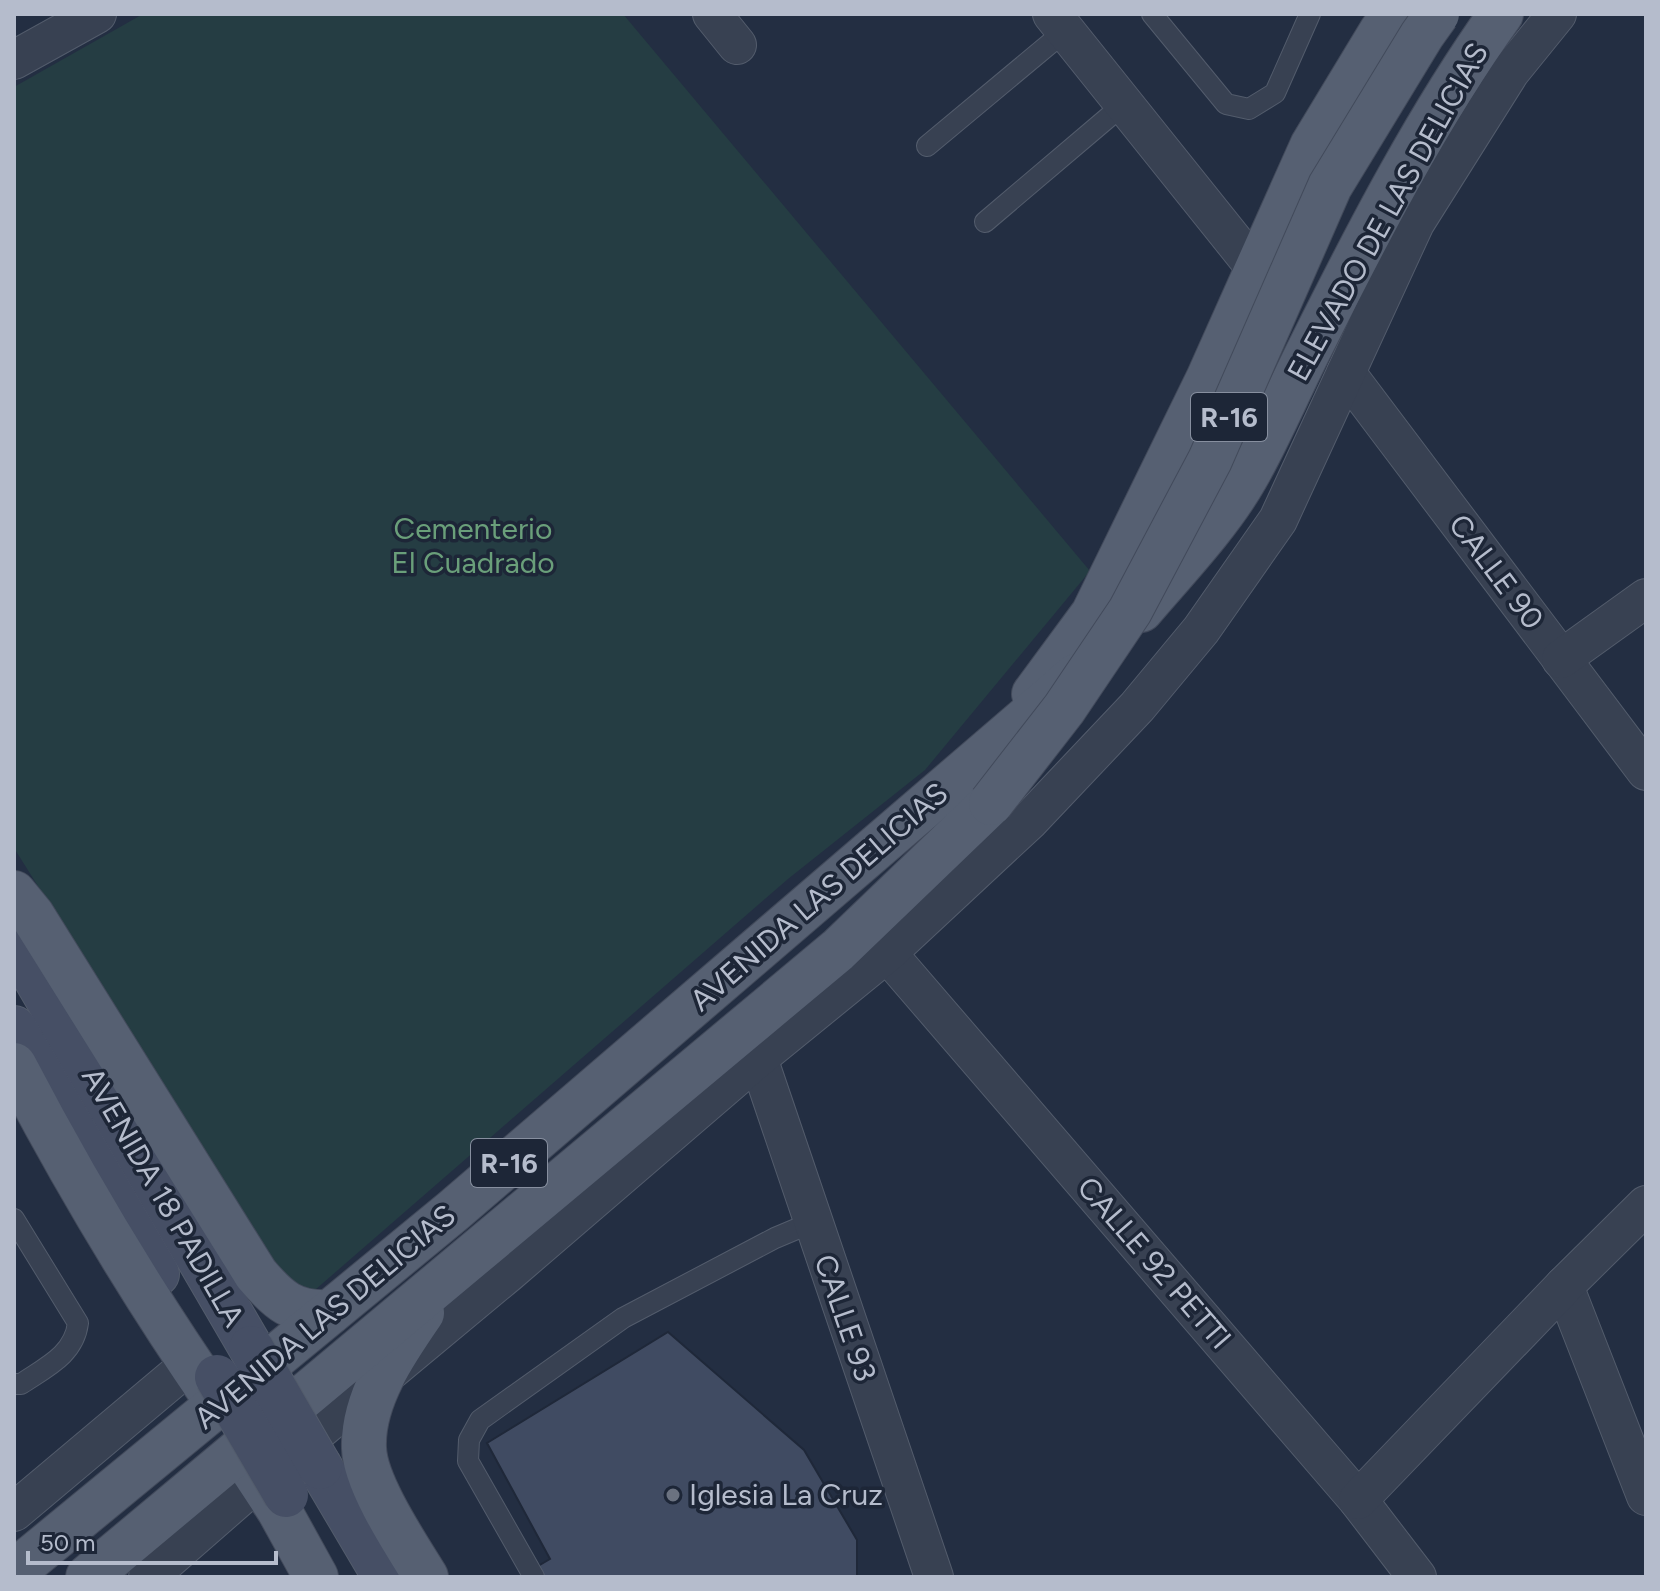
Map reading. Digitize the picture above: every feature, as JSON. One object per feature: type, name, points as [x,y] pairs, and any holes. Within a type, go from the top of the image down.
[{"type":"main road","name":"R-16","points":[[997,745],[1093,614],[1208,379],[1312,146],[1394,14]]},
{"type":"main road","name":"ELEVADO DE LAS DELICIAS","points":[[991,803],[1064,709],[1130,611],[1210,460],[1330,186],[1437,14]]},
{"type":"main road","name":"ELEVADO DE LAS DELICIAS","points":[[997,745],[1067,685],[1141,609],[1197,545],[1246,478],[1387,202],[1471,56],[1501,14]]},
{"type":"main road","name":"AVENIDA LAS DELICIAS","points":[[14,1572],[453,1211],[997,745]]},
{"type":"main road","name":"AVENIDA LAS DELICIAS","points":[[88,1577],[250,1465],[446,1280],[838,950],[991,803]]},
{"type":"main road","points":[[14,893],[32,915],[256,1274],[276,1297],[309,1313],[330,1312]]},
{"type":"main road","points":[[28,1039],[102,1220],[190,1364],[219,1405]]},
{"type":"main road","points":[[426,1577],[380,1500],[364,1451],[366,1415],[381,1381],[410,1331],[446,1280]]},
{"type":"main road","points":[[316,1577],[250,1465],[381,1381]]},
{"type":"street","points":[[14,60],[97,14]]},
{"type":"street","points":[[712,14],[737,45]]},
{"type":"street","name":"R-16","points":[[381,1381],[758,1058],[887,953],[1030,820],[1137,707],[1201,630],[1278,520],[1415,223],[1510,72],[1557,14]]},
{"type":"street","points":[[1059,22],[1257,270]]},
{"type":"street","name":"CALLE 90","points":[[1346,373],[1646,771]]},
{"type":"street","points":[[1561,659],[1646,598]]},
{"type":"street","name":"AVENIDA 18 PADILLA","points":[[14,941],[28,1039],[335,1577]]},
{"type":"street","name":"CALLE 92 PETTI","points":[[887,953],[1358,1500],[1417,1577]]},
{"type":"street","name":"AVENIDA 18 PADILLA","points":[[28,1039],[385,1577]]},
{"type":"street","name":"CALLE 93","points":[[758,1058],[934,1577]]},
{"type":"street","points":[[1358,1500],[1646,1205]]},
{"type":"street","points":[[1564,1286],[1646,1496]]},
{"type":"street","name":"AVENIDA LAS DELICIAS","points":[[14,1512],[190,1364]]},
{"type":"street","name":"AVENIDA LAS DELICIAS","points":[[148,1577],[250,1465]]},
{"type":"lane","points":[[1152,14],[1226,104],[1249,109],[1275,93],[1310,14]]},
{"type":"lane","points":[[927,146],[1059,22]]},
{"type":"lane","points":[[985,222],[1124,104]]},
{"type":"lane","points":[[14,1219],[78,1323],[76,1339],[65,1354],[21,1384],[14,1384]]},
{"type":"lane","points":[[534,1577],[468,1461],[469,1440],[480,1420],[623,1318],[775,1238],[813,1222]]},
{"type":"green space","name":"Cementerio El Cuadrado","points":[[143,14],[623,14],[1090,571],[925,770],[788,879],[300,1303],[14,848],[14,87]]},
{"type":"building","name":"Iglesia La Cruz","points":[[668,1332],[804,1450],[857,1540],[857,1577],[539,1577],[533,1569],[550,1559],[487,1443]]},
{"type":"place","name":"Iglesia La Cruz","points":[[673,1495]]}]
